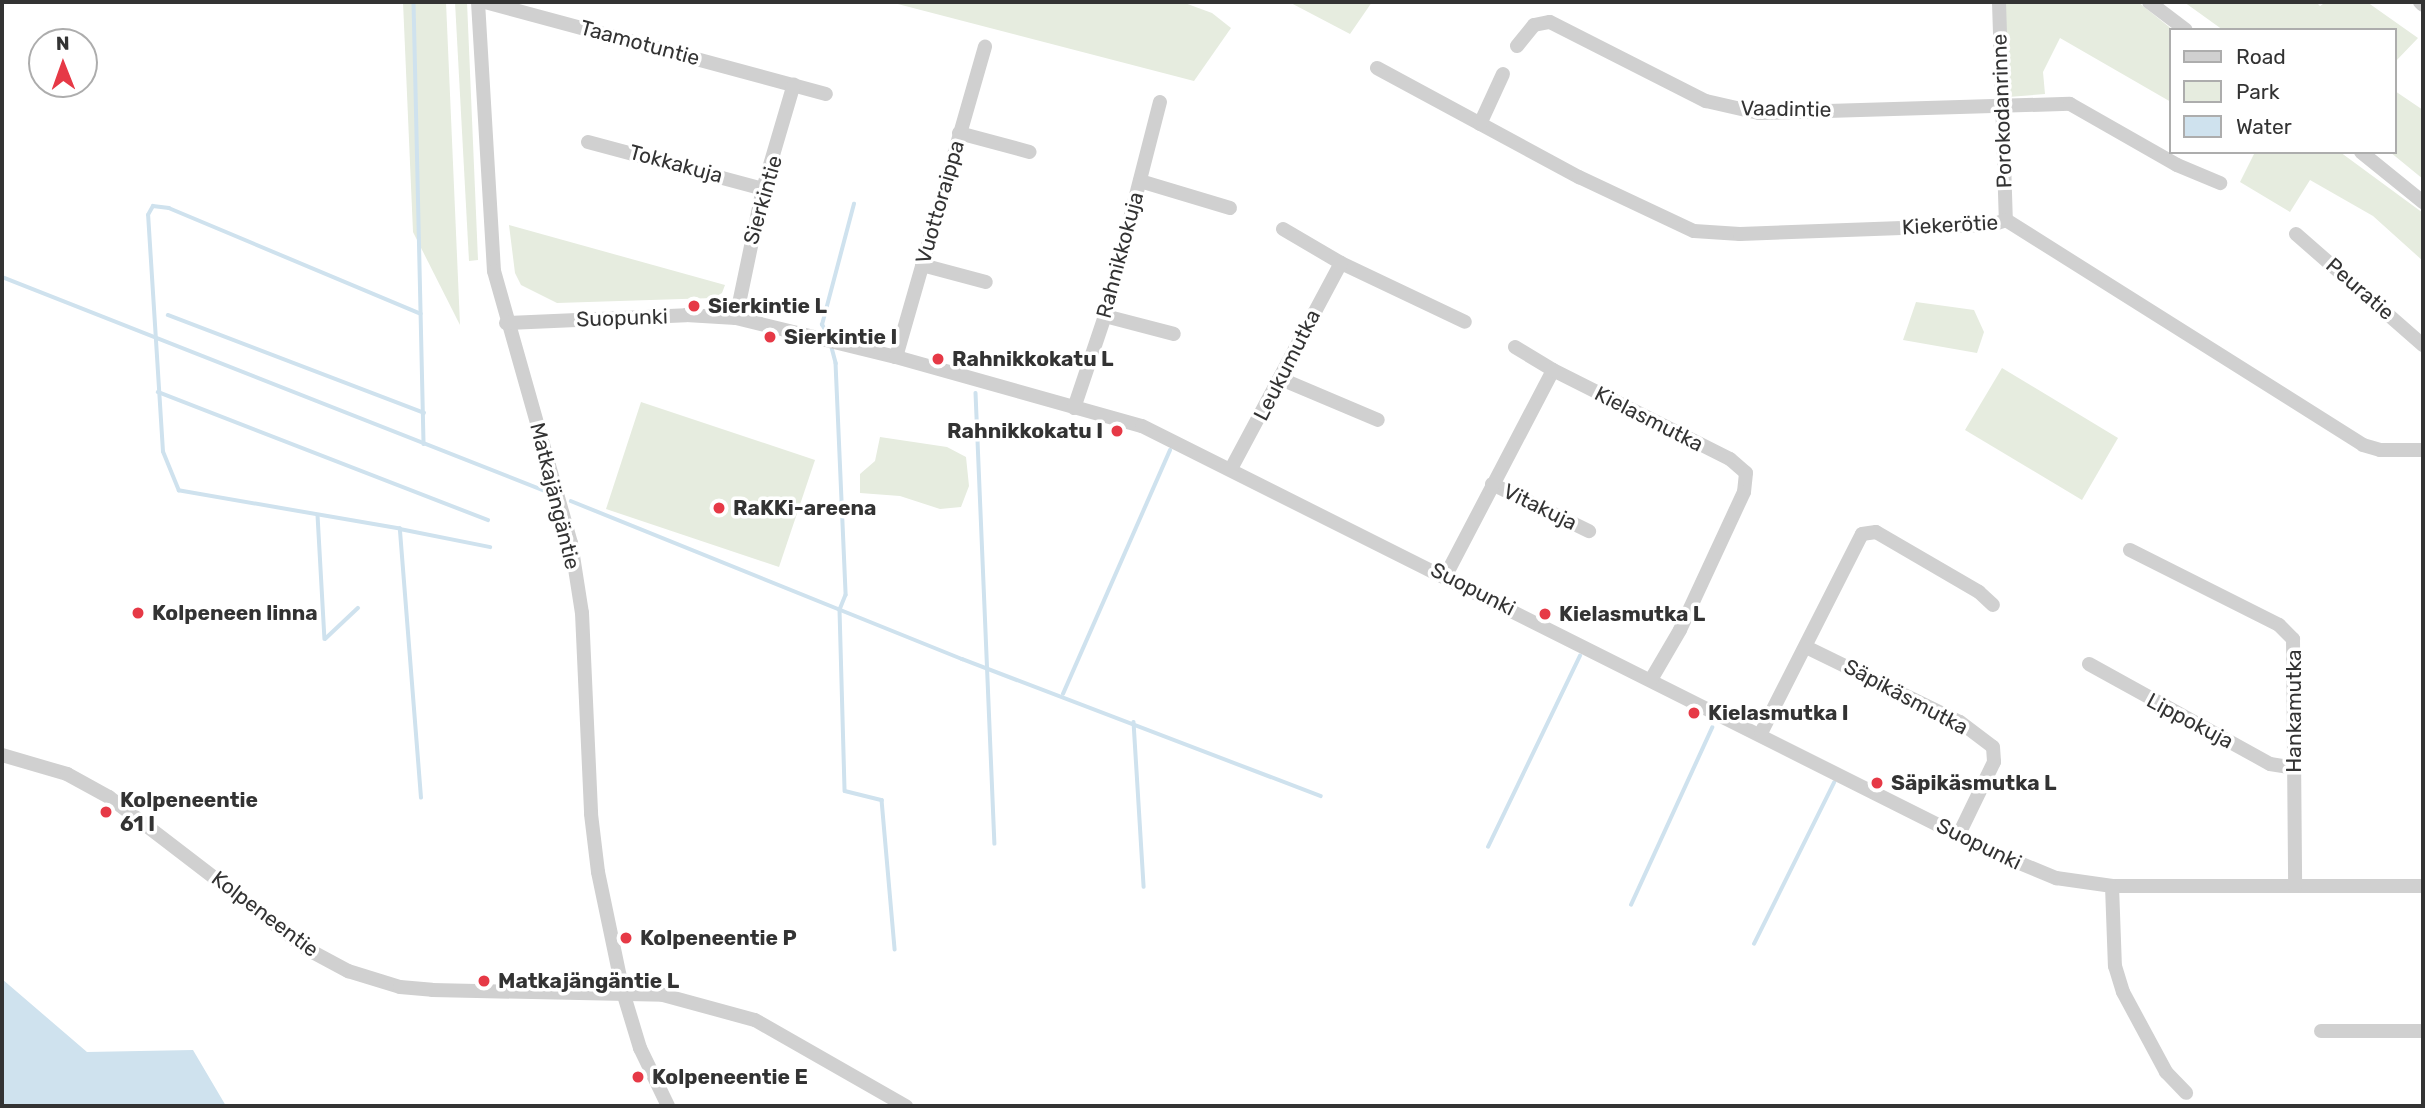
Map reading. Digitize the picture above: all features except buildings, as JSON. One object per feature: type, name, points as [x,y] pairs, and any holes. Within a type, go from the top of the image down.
[{"type":"street","name":"Matkajängäntie","points":[[478,2],[488,220],[494,271],[506,323],[571,543],[582,613],[591,814],[623,992],[640,1048],[668,1106]]},
{"type":"street","name":"Taamotuntie","points":[[485,2],[826,94]]},
{"type":"street","name":"Porokodanrinne","points":[[1998,2],[2006,220]]},
{"type":"street","points":[[2149,2],[2183,28]]},
{"type":"street","name":"Vaadintie","points":[[1517,46],[1534,25],[1550,22],[1706,101],[1759,113],[2061,102],[2079,107],[2178,165],[2220,183]]},
{"type":"street","name":"Vuottoraippa","points":[[896,357],[985,47]]},
{"type":"street","name":"Kiekerötie","points":[[1377,68],[1602,188],[1706,234],[1991,225],[2006,220],[2363,445],[2380,450],[2423,450]]},
{"type":"street","points":[[1480,124],[1503,74]]},
{"type":"street","name":"Sierkintie","points":[[736,318],[763,189],[794,84]]},
{"type":"street","name":"Rahnikkokuja","points":[[1074,408],[1105,316],[1160,102]]},
{"type":"street","points":[[959,133],[1030,152]]},
{"type":"street","name":"Tokkakuja","points":[[588,142],[763,189]]},
{"type":"street","points":[[2363,154],[2423,202]]},
{"type":"street","points":[[1140,181],[1230,208]]},
{"type":"street","points":[[1283,229],[1341,263],[1465,322]]},
{"type":"street","name":"Peuratie","points":[[2296,234],[2423,345]]},
{"type":"street","name":"Leukumutka","points":[[1233,467],[1341,263]]},
{"type":"street","points":[[922,265],[986,282]]},
{"type":"street","name":"Suopunki","points":[[506,323],[685,315],[736,318],[896,357],[1142,426],[1233,467],[1959,834],[2056,878],[2112,886],[2423,886]]},
{"type":"street","points":[[1105,316],[1174,334]]},
{"type":"street","points":[[1446,575],[1553,370],[1515,347]]},
{"type":"street","name":"Kielasmutka","points":[[1553,370],[1730,459],[1745,473],[1744,492],[1680,630],[1651,678]]},
{"type":"street","points":[[1280,379],[1378,420]]},
{"type":"street","name":"Vitakuja","points":[[1492,484],[1589,531]]},
{"type":"street","points":[[1761,733],[1857,543],[1867,531],[1979,592],[1993,605]]},
{"type":"street","name":"Hankamutka","points":[[2130,550],[2289,631],[2296,654],[2295,886]]},
{"type":"street","name":"Säpikäsmutka","points":[[1806,647],[1960,722],[1993,747],[1994,762],[1959,834]]},
{"type":"street","name":"Lippokuja","points":[[2089,664],[2270,764],[2294,768]]},
{"type":"street","name":"Kolpeneentie","points":[[2,755],[44,765],[109,797],[307,949],[348,971],[400,988],[663,995],[755,1020],[906,1106]]},
{"type":"street","points":[[2112,886],[2115,966],[2123,992],[2166,1072],[2186,1093]]},
{"type":"street","points":[[2321,1031],[2423,1031]]},
{"type":"green space","points":[[403,2],[446,2],[460,325],[413,232]]},
{"type":"green space","points":[[455,2],[467,2],[478,260],[469,261]]},
{"type":"green space","points":[[890,2],[1182,2],[1212,13],[1231,28],[1194,81]]},
{"type":"green space","points":[[1289,2],[1372,2],[1350,34]]},
{"type":"green space","points":[[2000,2],[2138,2],[2170,28],[2170,101],[2060,38],[2043,72],[2045,94],[2008,97]]},
{"type":"green space","points":[[2184,2],[2316,2],[2320,6],[2326,2],[2367,2],[2418,38],[2397,60],[2397,28],[2220,28]]},
{"type":"green space","points":[[2397,92],[2423,110],[2423,179],[2392,154],[2397,154]]},
{"type":"green space","points":[[2254,154],[2343,154],[2423,213],[2423,261],[2373,216],[2310,180],[2290,212],[2240,182]]},
{"type":"green space","points":[[509,225],[725,285],[722,293],[713,298],[557,303],[521,285],[515,273]]},
{"type":"green space","points":[[1916,302],[1974,310],[1984,332],[1977,353],[1903,340]]},
{"type":"green space","points":[[2002,368],[2118,438],[2082,500],[1965,430]]},
{"type":"green space","points":[[641,402],[815,460],[779,567],[606,509]]},
{"type":"green space","points":[[880,437],[947,447],[966,457],[969,486],[961,507],[940,509],[900,496],[860,493],[860,474],[875,461]]},
{"type":"water","points":[[2,979],[87,1052],[193,1050],[226,1106],[2,1106]]},
{"type":"waterway","points":[[414,2],[424,444]]},
{"type":"waterway","points":[[829,337],[822,325],[854,204]]},
{"type":"waterway","points":[[421,314],[169,208],[153,206],[148,215],[163,452],[179,491],[400,529],[421,798]]},
{"type":"waterway","points":[[2,277],[553,494]]},
{"type":"waterway","points":[[168,315],[424,413]]},
{"type":"waterway","points":[[831,344],[836,363],[846,595],[840,610],[845,791],[882,800],[895,949]]},
{"type":"waterway","points":[[158,392],[488,520]]},
{"type":"waterway","points":[[976,393],[995,844]]},
{"type":"waterway","points":[[1063,694],[1170,450]]},
{"type":"waterway","points":[[571,501],[962,659],[1321,796]]},
{"type":"waterway","points":[[318,515],[325,639],[358,608]]},
{"type":"waterway","points":[[400,529],[490,547]]},
{"type":"waterway","points":[[1488,847],[1580,656]]},
{"type":"waterway","points":[[1134,722],[1144,887]]},
{"type":"waterway","points":[[1631,905],[1712,728]]},
{"type":"waterway","points":[[1754,944],[1834,783]]},
{"type":"place","name":"Sierkintie L","points":[[694,306]]},
{"type":"place","name":"Sierkintie I","points":[[770,337]]},
{"type":"place","name":"Rahnikkokatu L","points":[[938,359]]},
{"type":"place","name":"Rahnikkokatu I","points":[[1117,431]]},
{"type":"place","name":"RaKKi-areena","points":[[719,508]]},
{"type":"place","name":"Kolpeneen linna","points":[[138,613]]},
{"type":"place","name":"Kielasmutka L","points":[[1545,614]]},
{"type":"place","name":"Kielasmutka I","points":[[1694,713]]},
{"type":"place","name":"Säpikäsmutka L","points":[[1877,783]]},
{"type":"place","name":"Kolpeneentie 61 I","points":[[106,812]]},
{"type":"place","name":"Kolpeneentie P","points":[[626,938]]},
{"type":"place","name":"Matkajängäntie L","points":[[484,981]]},
{"type":"place","name":"Kolpeneentie E","points":[[638,1077]]}]
